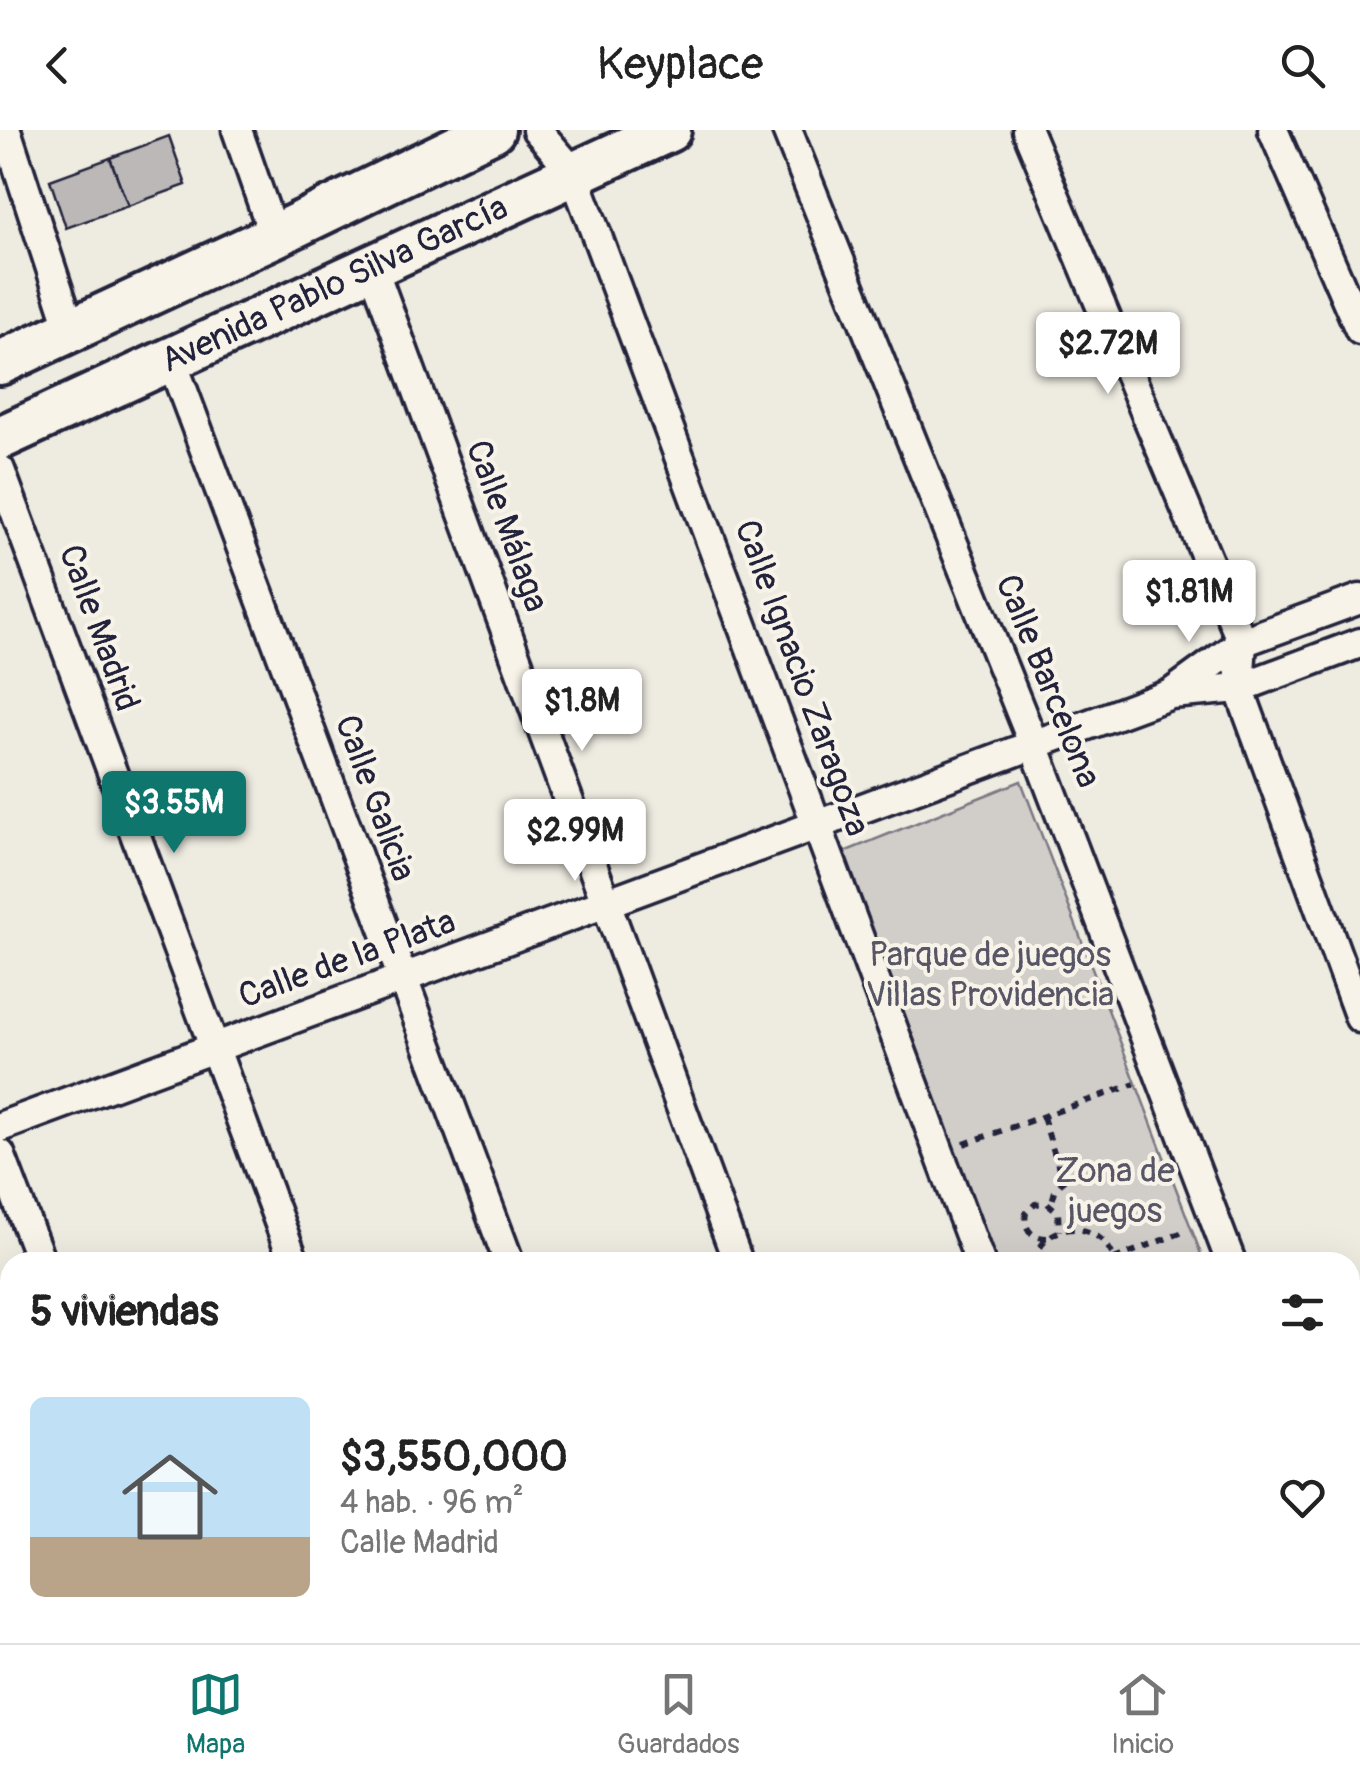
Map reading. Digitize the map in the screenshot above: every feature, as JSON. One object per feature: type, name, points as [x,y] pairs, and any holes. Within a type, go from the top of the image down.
[{"type":"main road","name":"Avenida Pablo Silva García","points":[[0,363],[493,130]]},
{"type":"main road","name":"Avenida Pablo Silva García","points":[[0,438],[669,130]]},
{"type":"street","points":[[6,130],[71,330]]},
{"type":"street","points":[[237,130],[274,236]]},
{"type":"street","name":"Calle Ignacio Zaragoza","points":[[537,130],[573,172],[976,1252]]},
{"type":"street","name":"Calle Barcelona","points":[[786,130],[1034,745],[1226,1252]]},
{"type":"street","points":[[1027,130],[1242,642],[1239,688],[1360,1018]]},
{"type":"street","points":[[1273,130],[1360,330]]},
{"type":"street","name":"Calle Málaga","points":[[372,266],[734,1252]]},
{"type":"street","name":"Calle Galicia","points":[[171,359],[505,1252]]},
{"type":"street","name":"Calle Madrid","points":[[0,470],[290,1252]]},
{"type":"street","name":"Calle de la Plata","points":[[1171,694],[1242,642],[1360,599]]},
{"type":"street","name":"Calle de la Plata","points":[[0,1128],[1171,694],[1239,688],[1360,642]]},
{"type":"street","points":[[0,1154],[36,1252]]},
{"type":"path","points":[[964,1144],[1146,1080]]},
{"type":"path","points":[[1043,1117],[1063,1181],[1051,1205]]},
{"type":"path","points":[[1047,1238],[1032,1234],[1024,1221],[1035,1204],[1051,1205],[1058,1212],[1059,1231]]},
{"type":"path","points":[[1134,1252],[1202,1224]]},
{"type":"path","points":[[1039,1252],[1047,1238],[1078,1228],[1104,1241],[1110,1252]]},
{"type":"green space","name":"Parque de juegos Villas Providencia","points":[[1021,781],[1200,1252],[991,1252],[839,854]]},
{"type":"building","points":[[169,136],[186,185],[128,206],[110,158]]},
{"type":"building","points":[[110,158],[128,206],[66,228],[50,180]]},
{"type":"park label","name":"Zona de juegos","points":[[1115,1191]]}]
